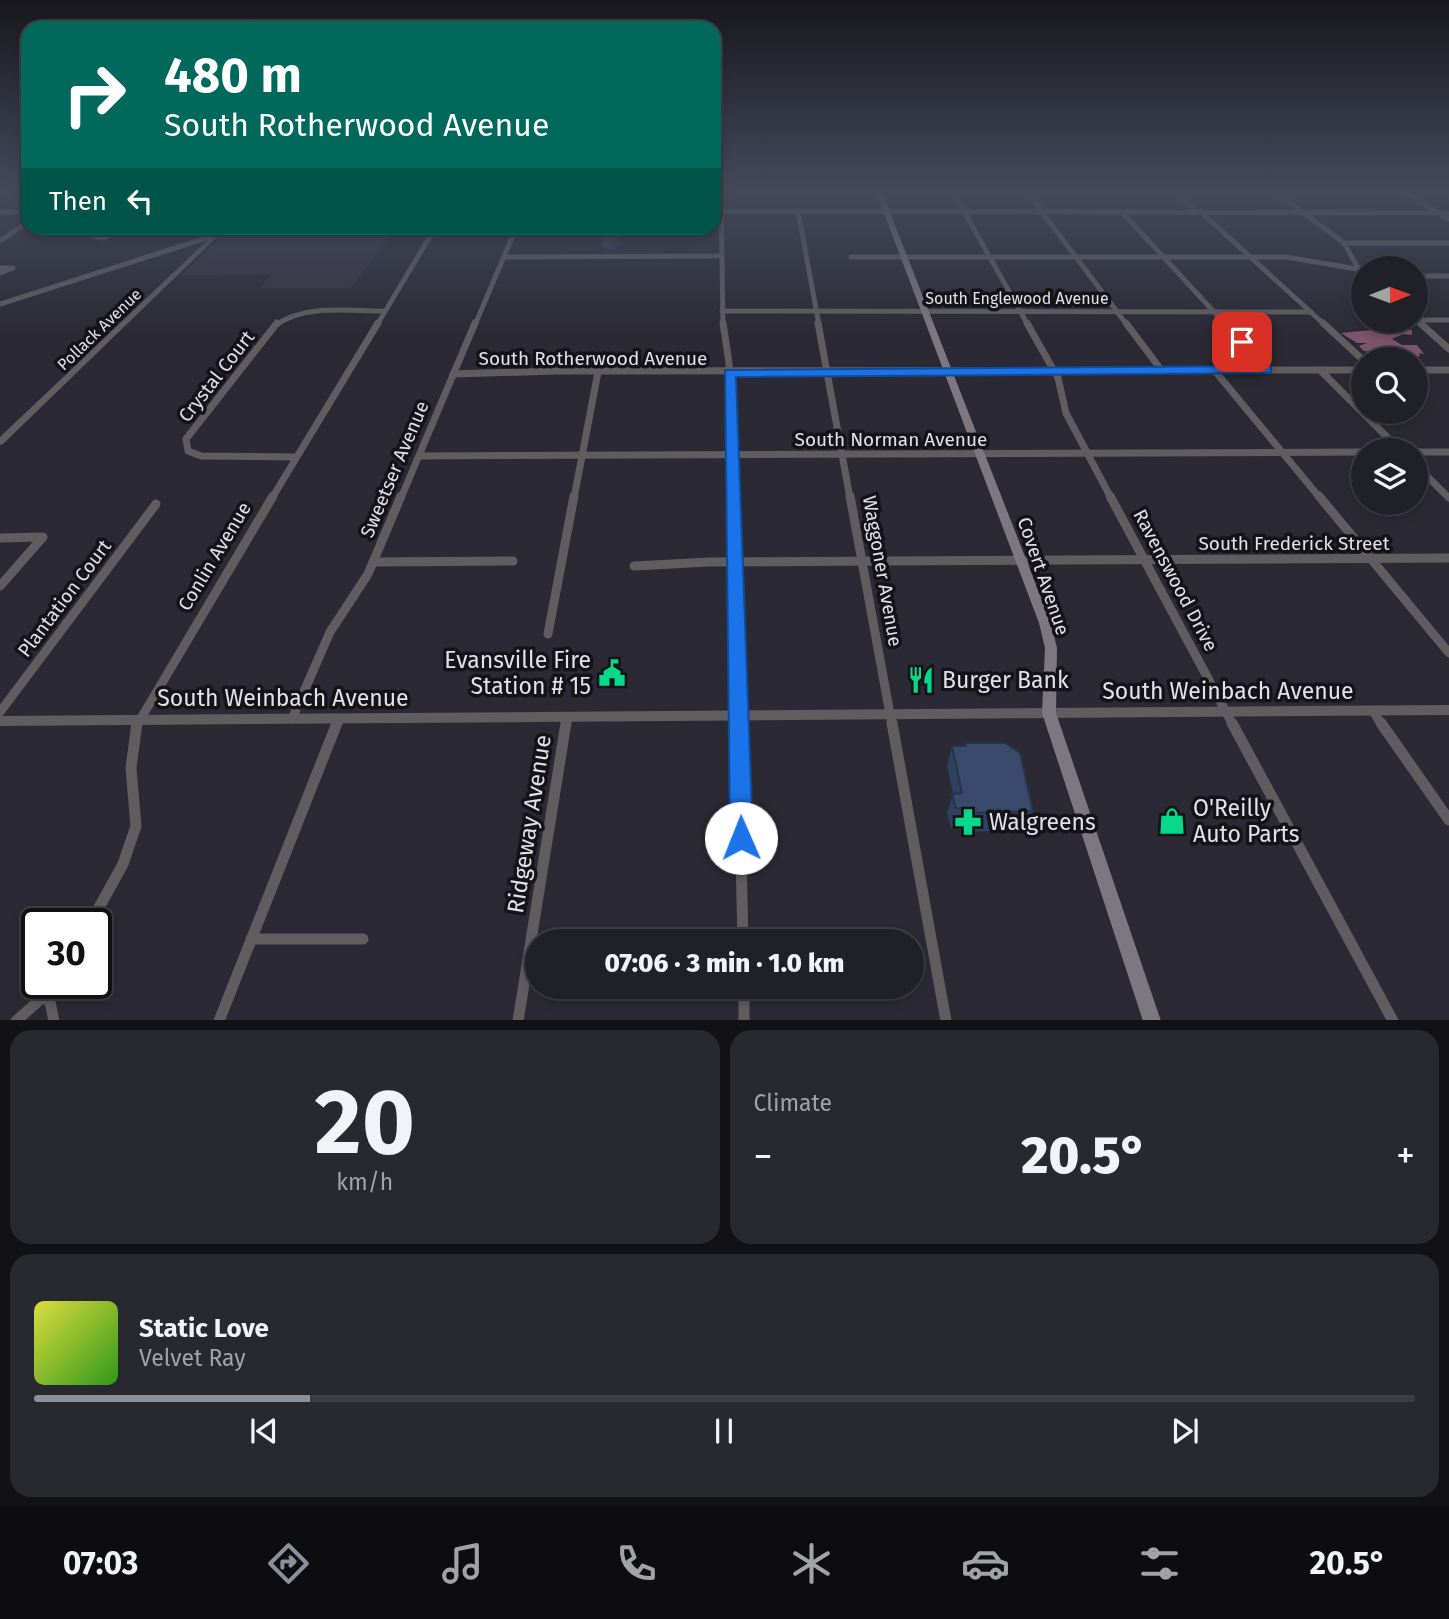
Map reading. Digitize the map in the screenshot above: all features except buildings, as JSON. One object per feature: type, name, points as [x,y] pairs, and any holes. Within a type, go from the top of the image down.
[{"type":"main road","name":"Covert Avenue","points":[[898,240],[1050,640],[1049,713],[1152,1020]]},
{"type":"street","points":[[0,304],[202,240]]},
{"type":"street","name":"Pollack Avenue","points":[[0,442],[211,240]]},
{"type":"street","name":"Conlin Avenue","points":[[99,908],[123,862],[136,827],[137,807],[131,782],[131,760],[138,720],[428,240]]},
{"type":"street","name":"Sweetser Avenue","points":[[292,719],[330,632],[362,585],[373,562],[511,240]]},
{"type":"street","points":[[720,240],[732,456],[743,929]]},
{"type":"street","name":"Waggoner Avenue","points":[[803,240],[946,1020]]},
{"type":"street","name":"Ravenswood Drive","points":[[980,240],[1054,372],[1069,419],[1087,454],[1393,1020]]},
{"type":"street","points":[[1064,240],[1162,371]]},
{"type":"street","points":[[1147,240],[1266,370]]},
{"type":"street","points":[[1230,240],[1351,349]]},
{"type":"street","points":[[1339,240],[1352,256]]},
{"type":"street","points":[[1344,243],[1449,243]]},
{"type":"street","points":[[503,257],[721,256]]},
{"type":"street","points":[[851,257],[1292,257],[1351,267]]},
{"type":"street","points":[[1428,276],[1449,276]]},
{"type":"street","name":"Crystal Court","points":[[296,457],[201,456],[188,451],[186,439],[277,323],[293,315],[308,312],[383,311]]},
{"type":"street","name":"South Englewood Avenue","points":[[722,311],[1311,312]]},
{"type":"street","points":[[1428,320],[1449,320]]},
{"type":"street","points":[[1428,331],[1449,349]]},
{"type":"street","points":[[1321,370],[1389,438]]},
{"type":"street","name":"South Rotherwood Avenue","points":[[453,374],[1351,370]]},
{"type":"street","points":[[1428,370],[1449,370]]},
{"type":"street","points":[[1215,371],[1449,653]]},
{"type":"street","points":[[548,634],[598,372]]},
{"type":"street","name":"South Norman Avenue","points":[[419,456],[1351,452]]},
{"type":"street","points":[[1428,452],[1449,452]]},
{"type":"street","points":[[1428,477],[1449,498]]},
{"type":"street","name":"Plantation Court","points":[[0,712],[156,504]]},
{"type":"street","points":[[0,538],[43,537],[0,586]]},
{"type":"street","name":"South Frederick Street","points":[[635,566],[734,562],[1449,558]]},
{"type":"street","points":[[373,562],[513,561]]},
{"type":"street","points":[[1373,710],[1449,820]]},
{"type":"street","name":"South Weinbach Avenue","points":[[0,721],[1449,710]]},
{"type":"street","name":"Ridgeway Avenue","points":[[518,1020],[567,716]]},
{"type":"street","points":[[219,1020],[340,719]]},
{"type":"street","points":[[251,939],[363,939]]},
{"type":"street","points":[[16,1020],[41,999]]},
{"type":"street","points":[[46,999],[50,1002],[54,1020]]},
{"type":"street","points":[[744,999],[744,1020]]},
{"type":"shaded area","points":[[218,240],[387,240],[351,288],[260,288],[272,274],[182,275]]},
{"type":"shaded area","points":[[1341,333],[1412,333],[1392,339],[1402,345],[1419,347],[1360,347],[1367,343],[1357,343]]},
{"type":"place","name":"Evansville Fire Station # 15","points":[[612,673]]},
{"type":"place","name":"Burger Bank","points":[[921,680]]},
{"type":"place","name":"O'Reilly Auto Parts","points":[[1172,821]]},
{"type":"place","name":"Walgreens","points":[[968,822]]},
{"type":"route","points":[[741,838],[729,373],[1266,370],[1242,342]]}]
